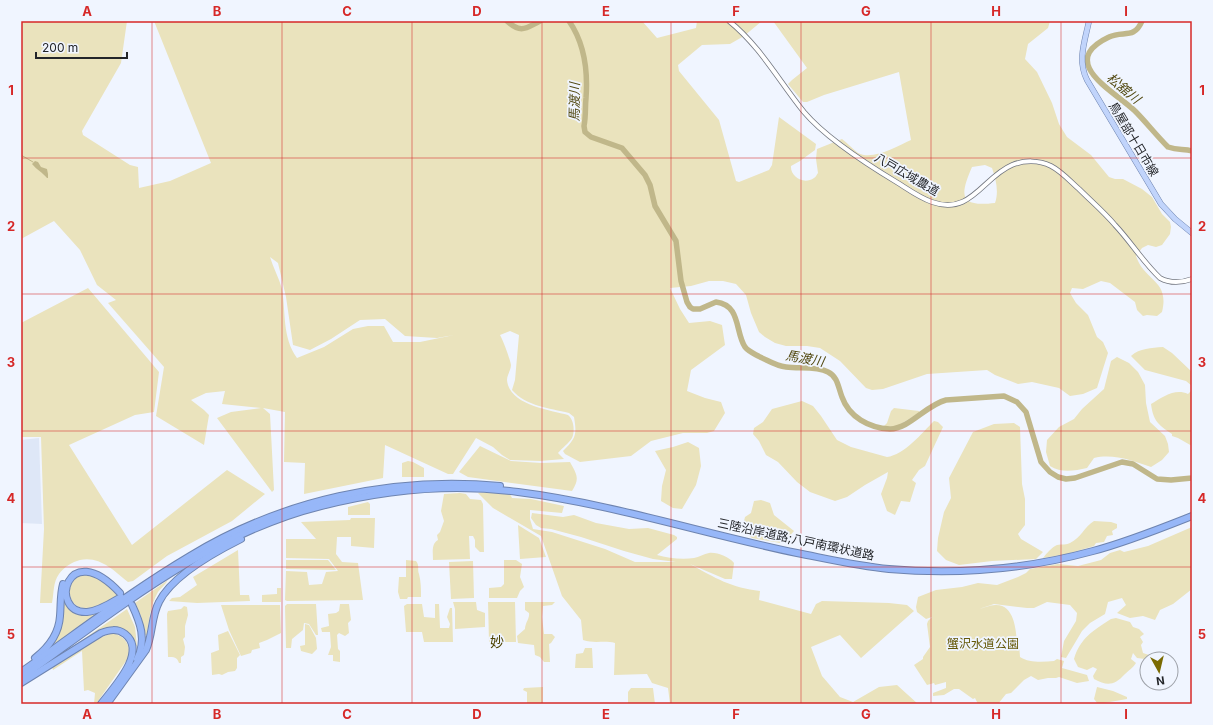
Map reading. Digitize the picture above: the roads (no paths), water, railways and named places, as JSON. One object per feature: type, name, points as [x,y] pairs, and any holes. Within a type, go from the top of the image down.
[{"type":"highway","name":"三陸沿岸道路;八戸南環状道路","points":[[130,602],[171,567],[212,543],[274,515],[310,504],[376,489],[433,484],[477,484],[546,493],[762,546],[863,566],[911,571],[983,570],[1049,562],[1095,551],[1124,542],[1192,516]]},
{"type":"highway","name":"三陸沿岸道路;八戸南環状道路","points":[[130,602],[169,574],[205,552],[250,530],[283,517],[318,506],[363,496],[440,489],[473,488],[515,491],[584,502]]},
{"type":"highway","points":[[101,704],[146,650],[150,641],[158,603],[172,584],[200,562],[283,517]]},
{"type":"highway","points":[[21,669],[41,653],[52,641],[59,623],[61,592],[63,585],[69,575],[74,571],[85,568],[98,570],[110,578],[122,592],[101,575],[90,571],[82,571],[75,574],[70,579],[66,590],[67,599],[73,608],[82,612],[93,611],[111,603],[171,567]]},
{"type":"highway","points":[[21,672],[130,602]]},
{"type":"highway","points":[[107,704],[124,676],[139,656],[142,642],[141,625],[130,602]]},
{"type":"highway","points":[[21,678],[130,602]]},
{"type":"highway","points":[[21,683],[101,633],[111,630],[122,632],[132,644],[133,656],[124,676]]},
{"type":"main road","name":"鳥屋部十日市線","points":[[1089,21],[1081,61],[1087,80],[1160,204],[1167,212],[1192,233]]},
{"type":"street","name":"八戸広域農道","points":[[729,21],[754,45],[805,113],[821,129],[867,163],[920,196],[938,204],[948,205],[959,203],[972,198],[1000,172],[1014,164],[1028,162],[1043,163],[1060,171],[1106,214],[1160,278],[1165,281],[1176,283],[1192,279]]},
{"type":"waterway","name":"馬渡川","points":[[507,21],[520,29],[527,28],[540,21]]},
{"type":"waterway","name":"馬渡川","points":[[569,21],[579,39],[586,68],[585,132],[591,137],[622,148],[645,175],[650,185],[655,206],[676,241],[681,281],[687,302],[693,309],[700,309],[716,302],[724,304],[730,308],[734,314],[742,341],[748,350],[779,366],[818,369],[828,372],[836,379],[845,404],[855,416],[867,424],[882,428],[897,428],[911,421],[931,407],[946,400],[1004,396],[1017,402],[1026,412],[1041,462],[1050,472],[1058,477],[1066,479],[1075,478],[1122,462],[1133,464],[1157,479],[1171,480],[1192,478]]},
{"type":"waterway","name":"松舘川","points":[[1142,21],[1139,27],[1132,33],[1114,35],[1094,47],[1088,56],[1088,66],[1094,76],[1135,111],[1168,147],[1192,151]]},
{"type":"waterway","points":[[21,155],[33,162]]},
{"type":"district","name":"妙","points":[[497,641]]},
{"type":"park label","name":"蟹沢水道公園","points":[[983,643]]}]
